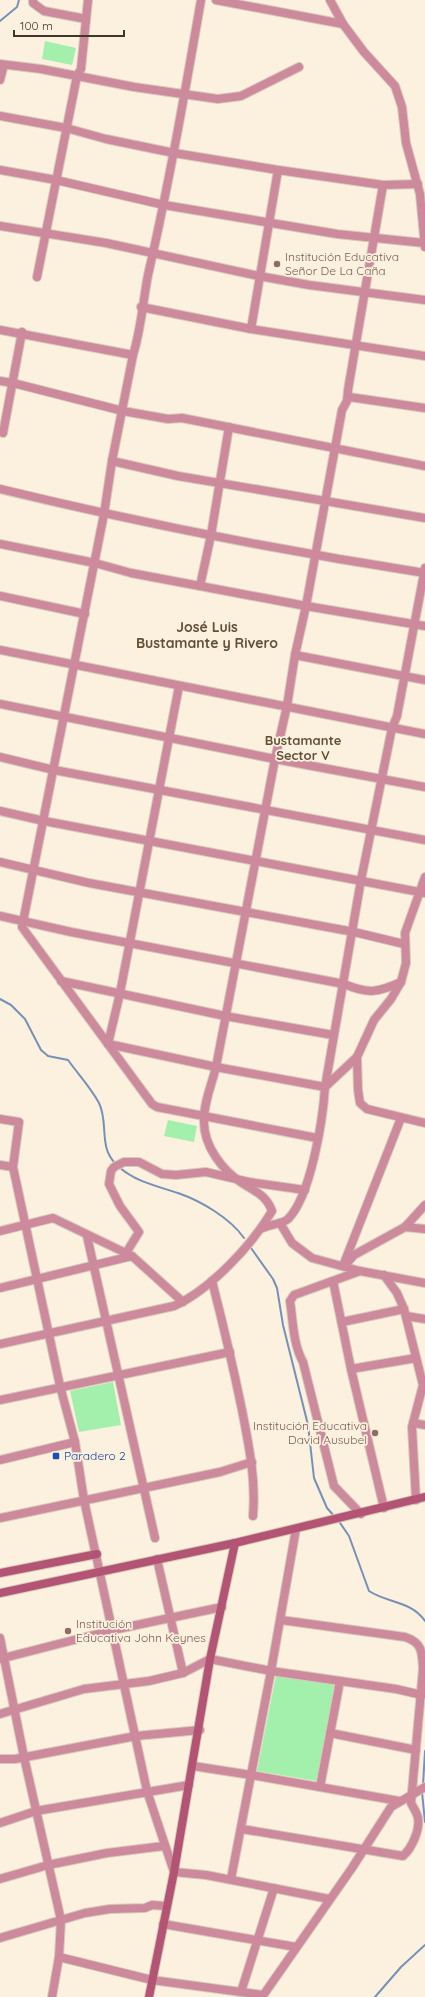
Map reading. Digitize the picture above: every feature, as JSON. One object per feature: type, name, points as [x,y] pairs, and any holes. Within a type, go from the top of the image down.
[{"type":"street","points":[[33,0],[33,3],[44,12],[86,19]]},
{"type":"street","points":[[37,277],[47,234],[56,180],[77,76],[81,69],[88,0]]},
{"type":"street","points":[[201,0],[174,153],[141,307],[137,342],[133,355],[112,461],[95,563],[22,927],[152,1104],[204,1116],[317,1138]]},
{"type":"street","points":[[216,0],[343,24]]},
{"type":"street","points":[[0,170],[56,180],[164,204],[270,221],[337,234],[425,245],[418,184],[408,153],[402,107],[395,86],[364,52],[343,24],[330,0]]},
{"type":"street","points":[[0,80],[2,64],[41,69],[218,100],[241,96],[299,67]]},
{"type":"street","points":[[0,116],[66,128],[106,139],[174,153],[278,170],[383,185],[418,184]]},
{"type":"street","points":[[251,329],[278,170]]},
{"type":"street","points":[[0,1344],[174,1306],[183,1302],[212,1281],[262,1228],[272,1211],[268,1200],[233,1177],[219,1162],[205,1130],[204,1116],[216,1067],[275,759],[287,706],[295,655],[306,606],[342,410],[349,397],[383,185]]},
{"type":"street","points":[[0,226],[154,252],[259,276],[366,293],[425,300]]},
{"type":"street","points":[[141,307],[251,329],[357,347],[425,356]]},
{"type":"street","points":[[0,330],[22,332],[133,355]]},
{"type":"street","points":[[3,433],[22,332]]},
{"type":"street","points":[[0,381],[123,411],[168,419],[182,418],[335,450],[425,466]]},
{"type":"street","points":[[349,397],[425,408]]},
{"type":"street","points":[[200,586],[211,535],[229,427]]},
{"type":"street","points":[[112,461],[325,502],[425,518]]},
{"type":"street","points":[[0,489],[104,514],[211,535],[315,554],[425,571],[397,716],[392,728],[383,779],[361,880],[354,932],[325,1087],[323,1114],[305,1190],[288,1219],[262,1228]]},
{"type":"street","points":[[0,544],[95,563],[131,573],[306,606],[425,626]]},
{"type":"street","points":[[0,596],[85,614]]},
{"type":"street","points":[[0,650],[425,734]]},
{"type":"street","points":[[295,655],[425,680]]},
{"type":"street","points":[[108,1044],[120,993],[179,686]]},
{"type":"street","points":[[0,704],[64,718],[425,787]]},
{"type":"street","points":[[0,757],[54,770],[266,810],[372,828],[425,840]]},
{"type":"street","points":[[0,811],[44,821],[423,892]]},
{"type":"street","points":[[0,862],[89,883],[354,932],[404,944]]},
{"type":"street","points":[[325,1087],[357,1057],[374,1020],[391,999],[401,982],[406,963],[404,944],[406,926],[423,892],[425,878]]},
{"type":"street","points":[[0,916],[129,944],[344,984],[367,992],[378,991],[401,982]]},
{"type":"street","points":[[61,982],[120,993],[225,1016],[334,1035]]},
{"type":"street","points":[[108,1044],[216,1067],[325,1087]]},
{"type":"street","points":[[357,1057],[360,1104],[367,1109],[425,1123]]},
{"type":"street","points":[[344,1266],[401,1118]]},
{"type":"street","points":[[0,1119],[19,1122],[13,1167],[25,1226],[60,1386],[75,1442],[84,1500],[114,1630],[147,1791],[164,1846],[174,1872]]},
{"type":"street","points":[[0,1288],[93,1266],[129,1254],[139,1232],[120,1206],[109,1184],[111,1171],[119,1163],[131,1161],[139,1162],[162,1174],[176,1175],[206,1172],[250,1182],[305,1190]]},
{"type":"street","points":[[0,1165],[13,1167]]},
{"type":"street","points":[[344,1266],[354,1255],[405,1227],[425,1205]]},
{"type":"street","points":[[0,1231],[53,1218],[87,1236],[129,1254],[183,1302]]},
{"type":"street","points":[[280,1223],[292,1243],[312,1258],[360,1271],[425,1283]]},
{"type":"street","points":[[405,1227],[425,1229]]},
{"type":"street","points":[[87,1236],[155,1538]]},
{"type":"street","points":[[360,1271],[294,1295],[290,1301],[295,1338],[299,1354],[303,1362],[334,1486],[361,1514]]},
{"type":"street","points":[[384,1275],[397,1294],[405,1313],[416,1358],[422,1373],[423,1385],[413,1423],[416,1500]]},
{"type":"street","points":[[212,1281],[230,1352],[252,1462],[254,1494],[253,1516]]},
{"type":"street","points":[[333,1281],[351,1369],[384,1508]]},
{"type":"street","points":[[342,1322],[405,1313],[425,1319]]},
{"type":"street","points":[[0,1400],[60,1386],[230,1352]]},
{"type":"street","points":[[351,1369],[416,1358]]},
{"type":"street","points":[[413,1423],[425,1425]]},
{"type":"street","points":[[0,1460],[75,1442]]},
{"type":"street","points":[[0,1518],[220,1472],[252,1462]]},
{"type":"street","points":[[0,1593],[235,1543],[361,1514],[425,1497]]},
{"type":"street","points":[[231,1879],[272,1671],[296,1529]]},
{"type":"street","points":[[149,1997],[200,1730],[210,1659],[235,1543]]},
{"type":"street","points":[[0,1574],[97,1554]]},
{"type":"street","points":[[157,1559],[183,1673]]},
{"type":"street","points":[[2,1659],[114,1630],[222,1606]]},
{"type":"street","points":[[242,1829],[403,1856],[414,1839],[418,1818],[411,1803],[422,1695],[423,1669],[422,1652],[414,1640],[376,1632],[281,1620]]},
{"type":"street","points":[[0,1638],[2,1659],[15,1709],[24,1757],[61,1920],[59,1957],[52,1997]]},
{"type":"street","points":[[0,1714],[84,1689],[149,1681],[183,1673],[210,1659],[272,1671],[396,1689],[422,1695]]},
{"type":"street","points":[[320,1787],[340,1681]]},
{"type":"street","points":[[0,1759],[24,1757],[136,1736],[200,1730]]},
{"type":"street","points":[[330,1733],[416,1750]]},
{"type":"street","points":[[193,1766],[251,1774],[399,1801]]},
{"type":"street","points":[[0,1823],[36,1811],[189,1785]]},
{"type":"street","points":[[59,1957],[152,1980],[263,1996],[352,1868],[381,1820],[391,1807],[425,1787]]},
{"type":"street","points":[[0,1879],[48,1865],[107,1853],[164,1846]]},
{"type":"street","points":[[174,1872],[206,1874],[329,1899]]},
{"type":"street","points":[[241,1992],[259,1940],[274,1888]]},
{"type":"street","points":[[0,1938],[61,1920],[110,1909],[166,1906]]},
{"type":"street","points":[[163,1924],[296,1947]]},
{"type":"green space","points":[[45,41],[76,48],[72,65],[42,59]]},
{"type":"green space","points":[[168,1120],[197,1126],[194,1142],[164,1136]]},
{"type":"green space","points":[[113,1382],[121,1425],[79,1432],[70,1391]]},
{"type":"green space","points":[[276,1675],[335,1684],[317,1781],[257,1771]]},
{"type":"waterway","points":[[0,21],[17,7],[19,0]]},
{"type":"waterway","points":[[0,999],[11,1005],[25,1019],[41,1050],[48,1056],[68,1060],[92,1092],[102,1111],[107,1150],[116,1164]]},
{"type":"waterway","points":[[119,1167],[140,1180],[187,1196],[205,1205],[223,1217],[244,1238]]},
{"type":"waterway","points":[[251,1248],[273,1279],[277,1288],[283,1325],[308,1425],[314,1478],[327,1508],[335,1517]]},
{"type":"waterway","points":[[338,1520],[349,1536],[369,1591],[406,1606],[420,1614],[425,1621]]},
{"type":"waterway","points":[[423,1785],[425,1751]]},
{"type":"waterway","points":[[422,1792],[425,1822]]},
{"type":"waterway","points":[[375,1997],[401,1967],[425,1945]]},
{"type":"place","name":"Institución Educativa Señor De La Caña","points":[[277,264]]},
{"type":"place","name":"Institución Educativa David Ausubel","points":[[375,1433]]},
{"type":"place","name":"Paradero 2","points":[[56,1456]]},
{"type":"place","name":"Institución Educativa John Keynes","points":[[68,1631]]},
{"type":"district","name":"José Luis Bustamante y Rivero","points":[[207,636]]},
{"type":"district","name":"Bustamante Sector V","points":[[303,748]]}]
